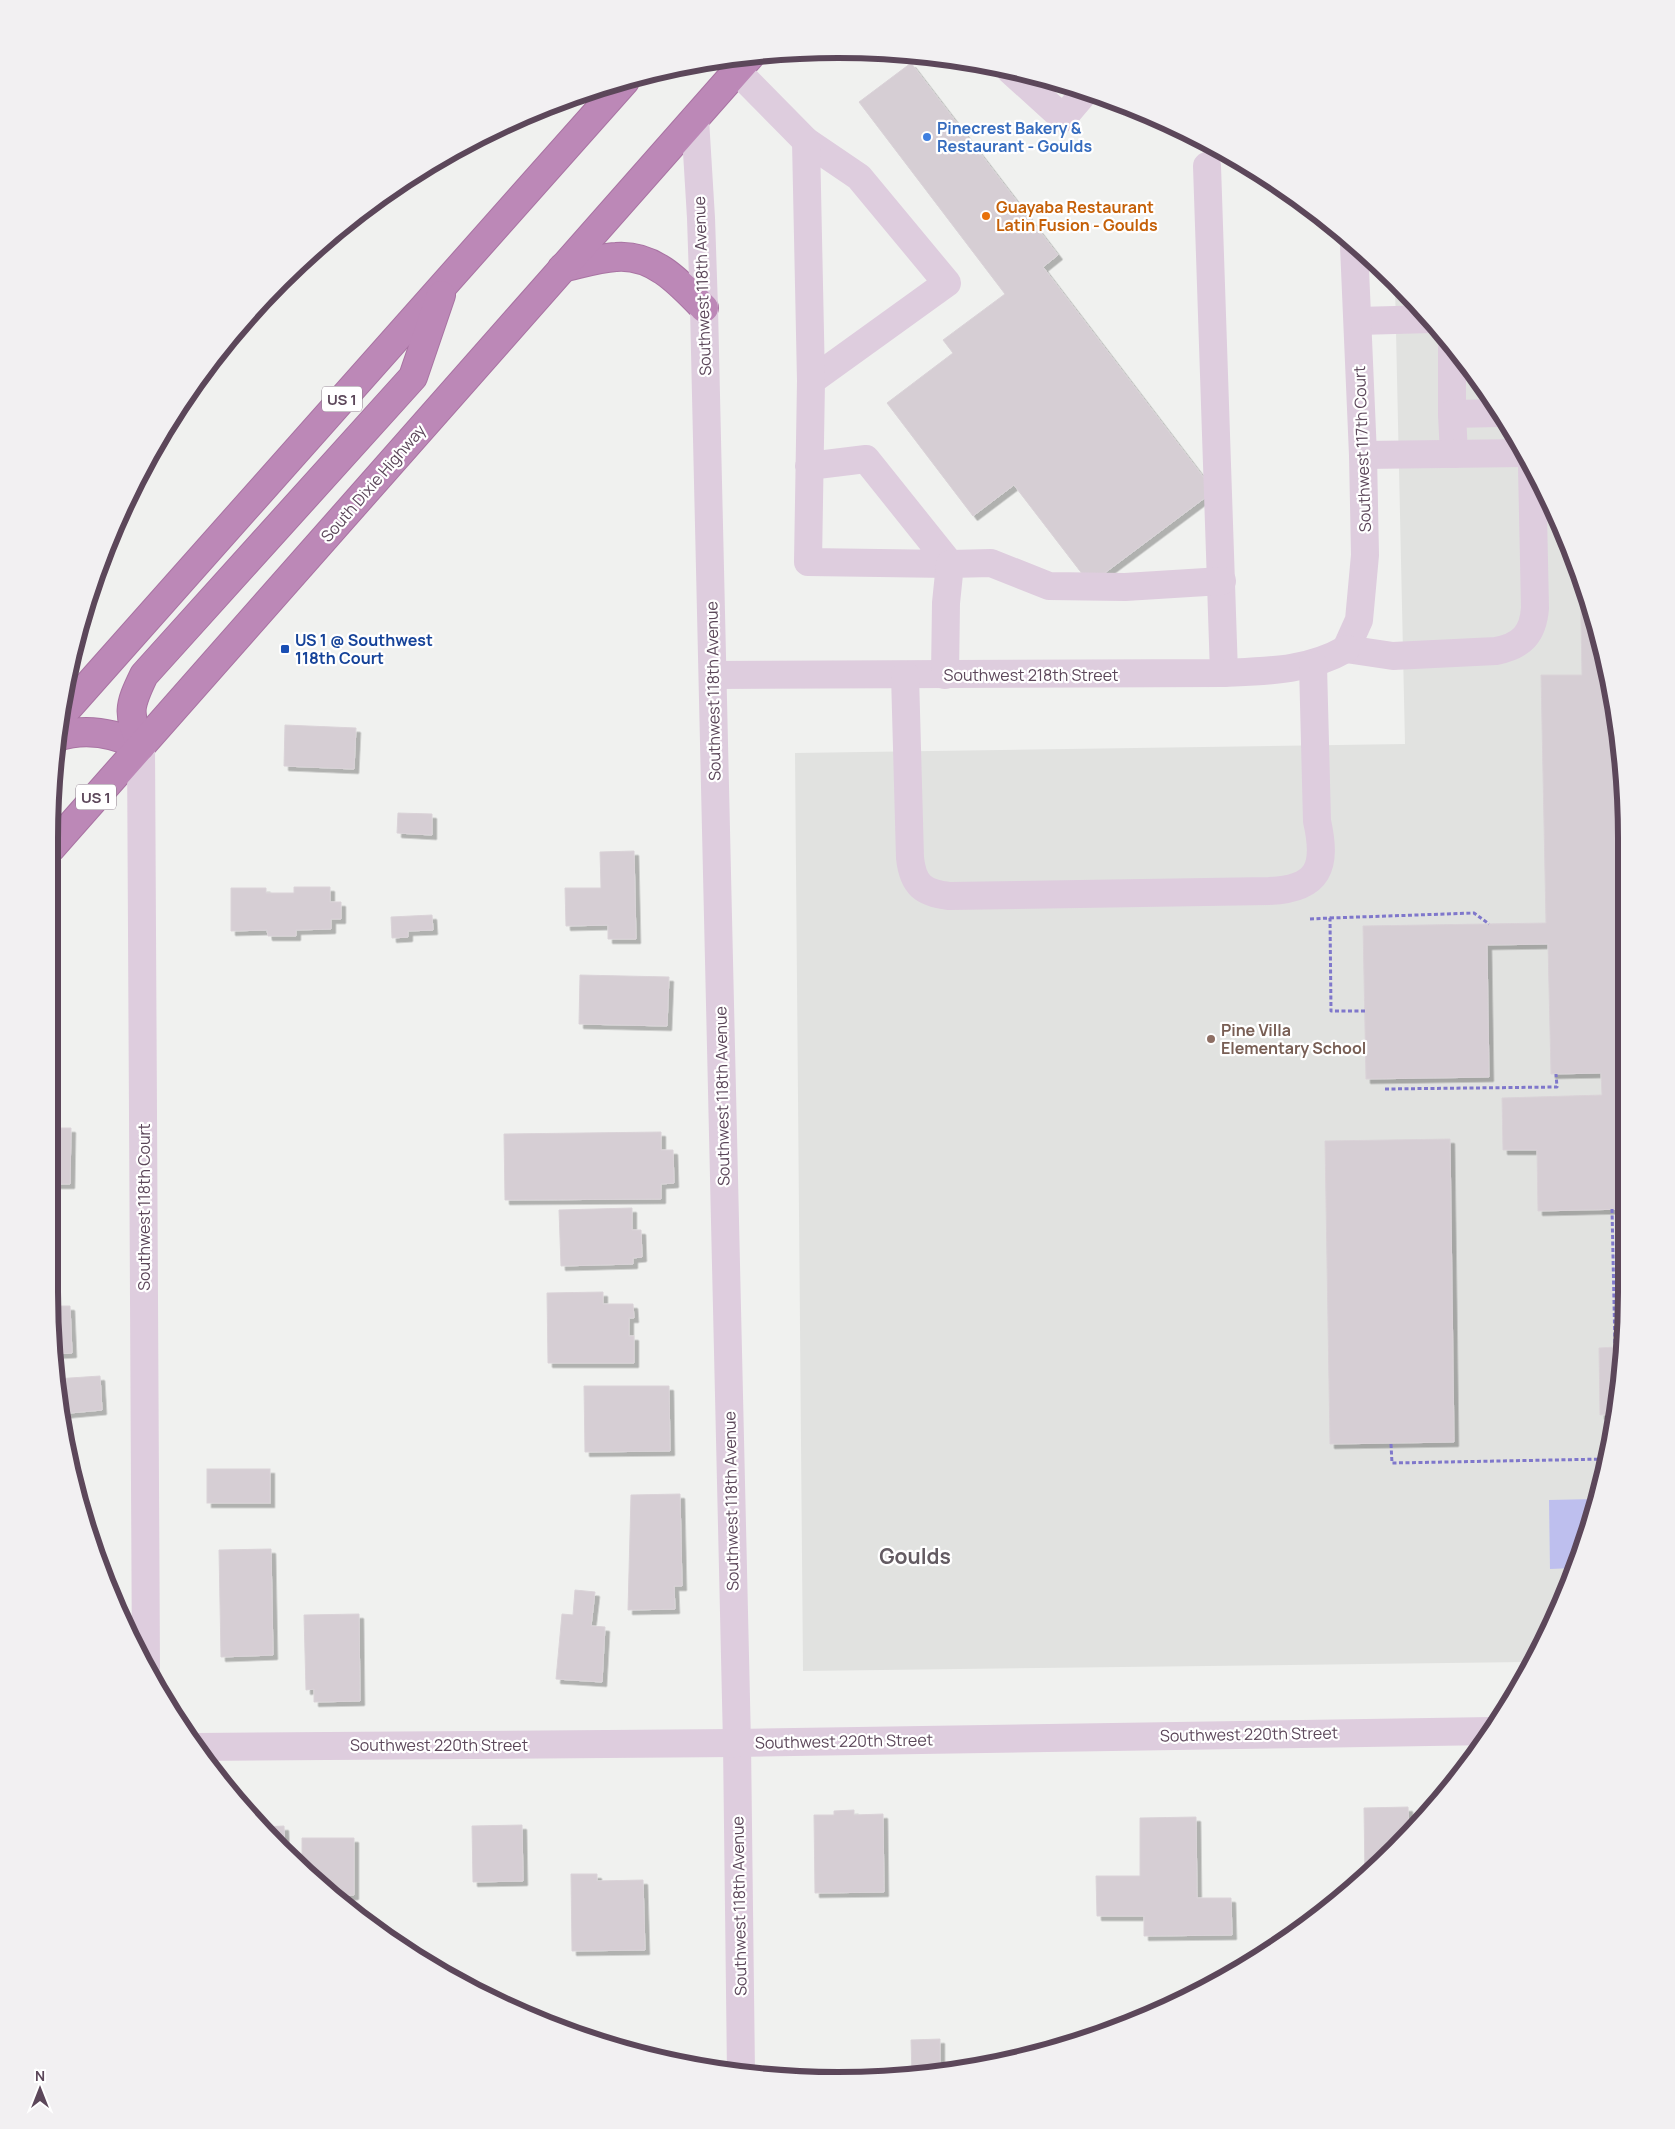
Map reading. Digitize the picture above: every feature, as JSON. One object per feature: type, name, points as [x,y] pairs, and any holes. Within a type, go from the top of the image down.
[{"type":"highway","name":"US 1","points":[[695,119],[744,63]]},
{"type":"highway","name":"US 1","points":[[68,707],[616,90]]},
{"type":"highway","name":"South Dixie Highway","points":[[58,840],[695,119]]},
{"type":"highway","points":[[562,268],[618,257],[642,260],[664,270],[678,280],[704,308]]},
{"type":"highway","points":[[141,746],[132,721],[132,700],[144,675],[413,377],[445,284]]},
{"type":"highway","points":[[64,735],[80,732],[96,732],[124,738],[141,746]]},
{"type":"street","points":[[744,63],[806,141],[860,177],[947,283],[812,381]]},
{"type":"street","points":[[1020,79],[1063,118],[1081,97]]},
{"type":"street","name":"Southwest 118th Avenue","points":[[695,119],[702,218],[713,675],[737,1743],[740,2065]]},
{"type":"street","points":[[806,141],[812,381],[808,562],[991,563],[1049,586],[1125,587],[1222,581]]},
{"type":"street","points":[[1207,166],[1224,673]]},
{"type":"street","name":"Southwest 117th Court","points":[[1346,649],[1359,620],[1362,604],[1365,555],[1363,455],[1354,253]]},
{"type":"street","points":[[1358,321],[1421,319]]},
{"type":"street","points":[[1452,358],[1454,454]]},
{"type":"street","points":[[1452,414],[1492,414]]},
{"type":"street","points":[[1363,455],[1516,453]]},
{"type":"street","points":[[809,466],[866,458],[950,564],[946,603],[945,675]]},
{"type":"street","points":[[1346,649],[1393,656],[1496,651],[1508,649],[1525,637],[1531,628],[1535,608],[1532,484]]},
{"type":"street","name":"Southwest 218th Street","points":[[713,675],[1265,672],[1313,665],[1346,649]]},
{"type":"street","points":[[905,675],[911,870],[917,883],[926,891],[949,896],[1269,891],[1284,890],[1307,882],[1316,872],[1321,858],[1322,845],[1317,820],[1313,665]]},
{"type":"street","name":"Southwest 118th Court","points":[[141,746],[146,1651]]},
{"type":"street","name":"Southwest 220th Street","points":[[205,1747],[737,1743],[1482,1730]]},
{"type":"path","points":[[1301,919],[1474,914],[1489,924]]},
{"type":"path","points":[[1330,918],[1331,1011],[1365,1011]]},
{"type":"path","points":[[1386,1089],[1557,1087],[1556,1074]]},
{"type":"path","points":[[1612,1209],[1615,1348]]},
{"type":"path","points":[[1391,1444],[1392,1463],[1599,1459]]},
{"type":"shaded area","name":"Pine Villa Elementary School","points":[[1395,293],[1424,323],[1486,404],[1513,448],[1537,493],[1558,539],[1576,587],[1603,685],[1616,786],[1618,838],[1618,1292],[1616,1343],[1611,1393],[1603,1444],[1576,1542],[1558,1590],[1523,1662],[803,1671],[795,753],[1405,744]]},
{"type":"shaded area","points":[[1589,1499],[1566,1568],[1550,1569],[1549,1500]]},
{"type":"building","points":[[911,63],[1058,255],[1043,267],[1214,491],[1090,584],[1014,485],[973,516],[887,403],[953,353],[943,340],[1005,294],[859,102]]},
{"type":"building","points":[[1581,602],[1603,685],[1616,786],[1618,838],[1618,1209],[1538,1211],[1537,1150],[1503,1150],[1502,1098],[1602,1095],[1601,1073],[1551,1074],[1548,944],[1487,945],[1489,1077],[1366,1079],[1363,926],[1546,923],[1541,675],[1582,675]]},
{"type":"building","points":[[285,725],[356,728],[354,769],[284,766]]},
{"type":"building","points":[[398,813],[432,814],[432,835],[397,833]]},
{"type":"building","points":[[634,851],[636,939],[608,939],[608,925],[566,926],[565,888],[601,888],[600,852]]},
{"type":"building","points":[[294,887],[330,887],[330,902],[341,902],[341,919],[331,919],[331,929],[296,930],[296,936],[268,936],[267,930],[231,931],[231,888],[266,888],[266,893],[294,893]]},
{"type":"building","points":[[432,915],[433,930],[408,931],[408,937],[392,938],[391,917]]},
{"type":"building","points":[[580,975],[669,977],[667,1026],[579,1024]]},
{"type":"building","points":[[58,1128],[71,1128],[70,1184],[58,1184]]},
{"type":"building","points":[[661,1132],[661,1150],[673,1150],[674,1183],[661,1184],[661,1199],[505,1200],[504,1134]]},
{"type":"building","points":[[1450,1139],[1454,1442],[1330,1444],[1325,1141]]},
{"type":"building","points":[[632,1208],[632,1230],[641,1230],[642,1257],[633,1258],[633,1264],[561,1266],[559,1210]]},
{"type":"building","points":[[603,1292],[603,1304],[633,1304],[634,1318],[629,1318],[629,1336],[634,1336],[634,1363],[548,1363],[547,1293]]},
{"type":"building","points":[[58,1306],[70,1306],[72,1353],[60,1354]]},
{"type":"building","points":[[1616,1347],[1608,1414],[1600,1415],[1599,1348]]},
{"type":"building","points":[[100,1376],[102,1410],[67,1413],[63,1378]]},
{"type":"building","points":[[584,1386],[669,1386],[670,1451],[585,1452]]},
{"type":"building","points":[[207,1469],[270,1469],[270,1503],[207,1503]]},
{"type":"building","points":[[680,1494],[682,1586],[674,1586],[675,1609],[628,1610],[631,1495]]},
{"type":"building","points":[[271,1549],[273,1655],[221,1657],[219,1550]]},
{"type":"building","points":[[575,1590],[595,1592],[591,1626],[605,1627],[602,1682],[556,1679],[562,1614],[573,1615]]},
{"type":"building","points":[[359,1614],[360,1701],[314,1702],[314,1689],[306,1690],[304,1615]]},
{"type":"building","points":[[1408,1807],[1409,1822],[1365,1866],[1364,1808]]},
{"type":"building","points":[[854,1810],[854,1815],[883,1814],[884,1892],[815,1893],[814,1815],[834,1815],[834,1811]]},
{"type":"building","points":[[1196,1817],[1197,1898],[1231,1898],[1232,1935],[1144,1936],[1144,1916],[1097,1916],[1096,1876],[1140,1876],[1140,1818]]},
{"type":"building","points":[[522,1825],[523,1881],[473,1882],[472,1826]]},
{"type":"building","points":[[284,1826],[285,1841],[270,1827]]},
{"type":"building","points":[[302,1838],[354,1838],[354,1895],[345,1896],[302,1858]]},
{"type":"building","points":[[571,1874],[597,1874],[597,1881],[643,1880],[645,1950],[572,1951]]},
{"type":"building","points":[[940,2039],[940,2065],[912,2068],[911,2040]]},
{"type":"place","name":"Pinecrest Bakery & Restaurant - Goulds","points":[[927,137]]},
{"type":"place","name":"Guayaba Restaurant Latin Fusion - Goulds","points":[[986,216]]},
{"type":"place","name":"US 1 @ Southwest 118th Court","points":[[285,649]]},
{"type":"place","name":"Pine Villa Elementary School","points":[[1211,1039]]},
{"type":"district","name":"Goulds","points":[[915,1556]]}]
